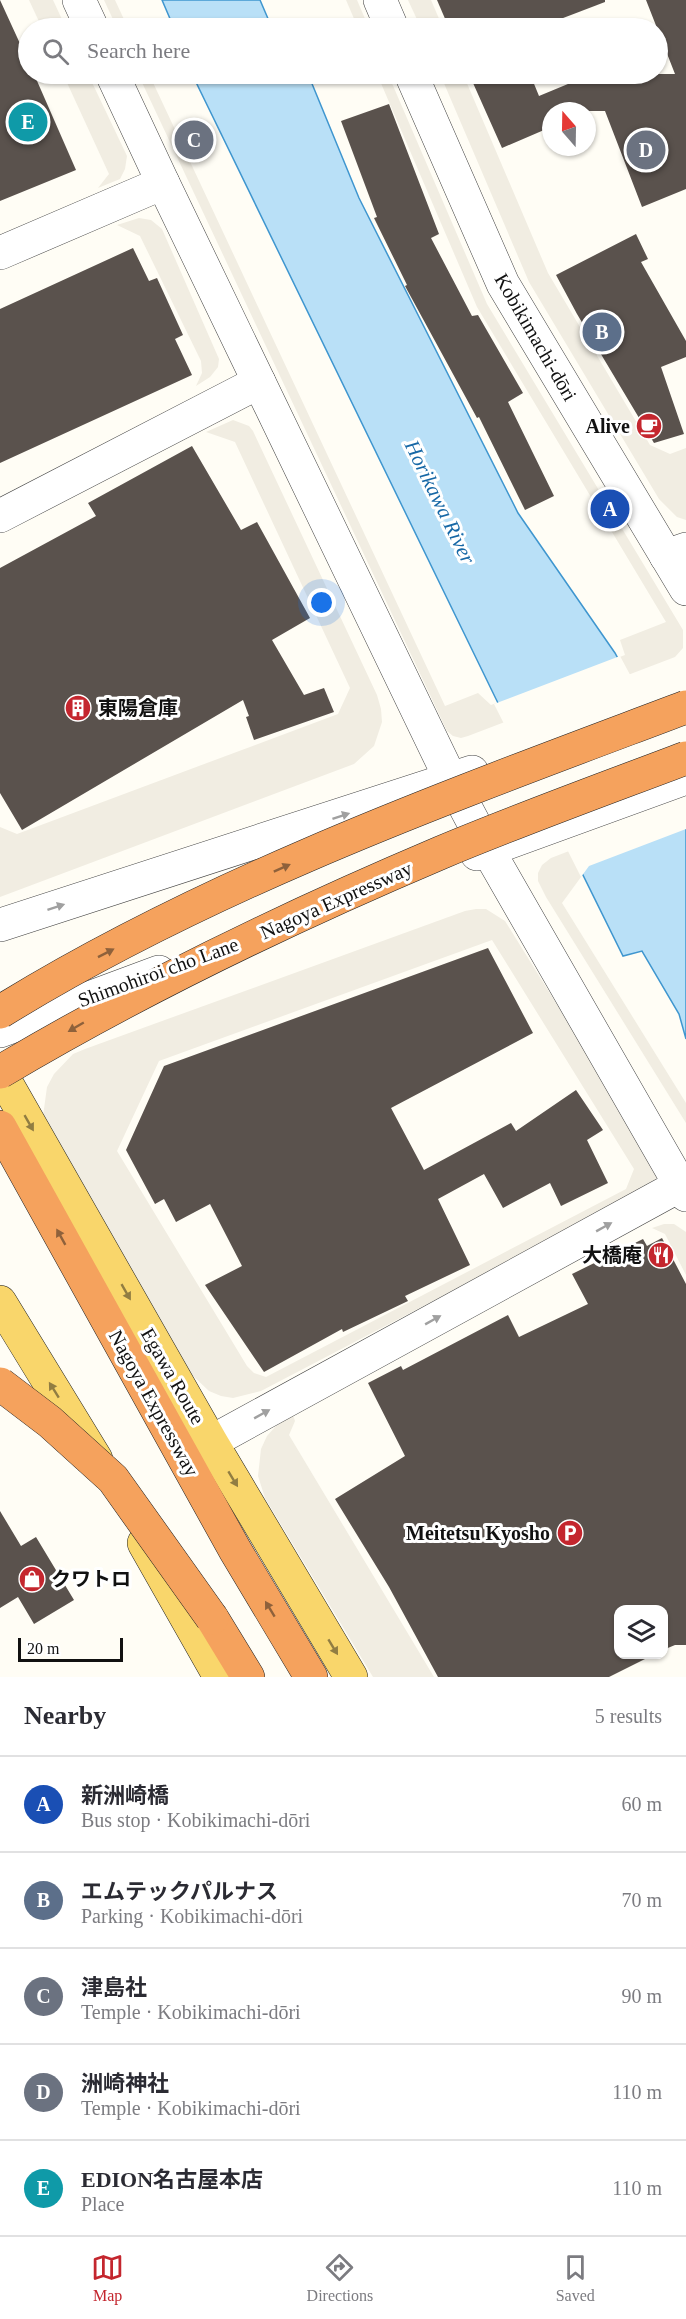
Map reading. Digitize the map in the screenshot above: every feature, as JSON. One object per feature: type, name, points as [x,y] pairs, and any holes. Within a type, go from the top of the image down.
[{"type":"highway","points":[[0,1012],[47,983],[204,902],[678,698]]},
{"type":"highway","name":"Nagoya Expressway","points":[[0,1072],[79,1025],[238,944],[441,853],[686,758]]},
{"type":"highway","name":"Nagoya Expressway","points":[[0,1127],[236,1550],[311,1677]]},
{"type":"highway","points":[[0,1384],[50,1422],[113,1479],[212,1618],[248,1677]]},
{"type":"main road","name":"Egawa Route","points":[[0,1072],[211,1442],[351,1677]]},
{"type":"main road","points":[[0,1302],[80,1431],[220,1677]]},
{"type":"street","points":[[79,0],[87,18]]},
{"type":"street","points":[[380,0],[388,18]]},
{"type":"street","points":[[117,84],[451,780],[488,850],[684,1188],[211,1442]]},
{"type":"street","name":"Kobikimachi-dōri","points":[[415,84],[503,284],[676,552],[686,589]]},
{"type":"street","points":[[0,253],[163,183]]},
{"type":"street","points":[[0,516],[260,382]]},
{"type":"street","points":[[0,925],[451,780],[515,754],[678,698]]},
{"type":"street","name":"Shimohiroi cho Lane","points":[[0,1031],[686,778]]},
{"type":"street","points":[[0,1399],[80,1431]]},
{"type":"shaded area","points":[[29,0],[53,0],[61,18],[37,18]]},
{"type":"shaded area","points":[[104,0],[115,0],[123,18],[112,18]]},
{"type":"shaded area","points":[[346,0],[357,0],[365,18],[354,18]]},
{"type":"shaded area","points":[[408,0],[431,0],[439,18],[416,18]]},
{"type":"shaded area","points":[[68,84],[93,84],[127,156],[125,169],[120,179],[98,188],[109,174]]},
{"type":"shaded area","points":[[143,84],[154,84],[445,706],[478,693],[491,705],[625,655],[620,640],[666,622],[477,307],[381,84],[392,84],[487,304],[683,630],[683,648],[675,657],[468,736],[461,738],[447,731]]},
{"type":"shaded area","points":[[444,84],[467,84],[548,273],[650,445],[670,454],[686,448],[686,520],[677,517],[659,499],[529,282]]},
{"type":"shaded area","points":[[139,218],[151,220],[162,229],[219,359],[218,367],[210,377],[196,386],[202,373],[201,361],[140,236],[117,225]]},
{"type":"shaded area","points":[[233,420],[249,426],[253,431],[377,695],[382,722],[374,746],[354,764],[0,897],[0,827],[17,834],[338,714],[350,688],[235,442],[206,432]]},
{"type":"shaded area","points":[[639,824],[589,866],[562,903],[686,1103],[686,1123],[538,881],[538,873],[542,865],[551,858]]},
{"type":"shaded area","points":[[486,909],[505,921],[653,1159],[657,1176],[653,1184],[261,1391],[233,1398],[209,1391],[190,1373],[43,1116],[47,1087],[54,1074],[73,1054],[465,911]],"holes":[[[492,940],[634,1169],[626,1189],[266,1377],[254,1373],[247,1366],[117,1151],[159,1061]]]},
{"type":"shaded area","points":[[674,1224],[686,1232],[686,1275],[665,1234],[652,1228]]},
{"type":"shaded area","points":[[293,1415],[295,1421],[289,1435],[434,1677],[373,1677],[265,1498],[258,1476],[261,1449],[267,1436],[276,1426]]},
{"type":"water","points":[[162,0],[260,0],[268,18],[170,18]]},
{"type":"water","name":"Horikawa River","points":[[197,84],[312,84],[359,198],[518,513],[615,653],[686,786],[686,1039],[679,1014],[642,951],[623,956]]},
{"type":"pier","points":[[620,656],[686,779],[686,829],[589,866],[581,877],[494,704]]},
{"type":"building","points":[[0,0],[18,39],[18,84],[38,84],[76,170],[0,201]]},
{"type":"building","points":[[437,0],[605,0],[605,2],[563,18],[445,18]]},
{"type":"building","points":[[646,0],[686,0],[686,189],[642,207],[605,111],[596,111],[596,102],[542,102],[542,131],[502,148],[473,84],[534,84],[539,96],[568,84],[668,84],[668,74],[675,74],[668,56],[668,18],[653,18]]},
{"type":"building","points":[[389,104],[439,234],[431,238],[472,316],[478,315],[523,393],[508,402],[554,496],[525,510],[479,417],[477,418],[405,286],[407,285],[374,218],[377,217],[341,121]]},
{"type":"building","points":[[636,234],[648,259],[641,262],[686,341],[686,357],[661,367],[684,434],[654,443],[556,275]]},
{"type":"building","points":[[133,248],[149,281],[157,278],[183,335],[175,339],[192,375],[0,463],[0,309]]},
{"type":"building","name":"東陽倉庫","points":[[192,446],[241,530],[257,522],[310,618],[272,640],[304,695],[324,688],[334,712],[254,740],[243,700],[22,830],[0,793],[0,568],[96,516],[88,503]]},
{"type":"building","points":[[488,948],[533,1033],[391,1108],[424,1170],[511,1123],[516,1131],[576,1090],[603,1130],[587,1140],[608,1183],[561,1206],[550,1183],[503,1208],[484,1174],[438,1199],[470,1265],[405,1296],[408,1301],[343,1332],[342,1329],[264,1372],[205,1285],[242,1266],[210,1204],[176,1222],[164,1199],[155,1204],[126,1150],[164,1066]]},
{"type":"building","points":[[662,1238],[686,1284],[686,1645],[668,1648],[668,1605],[614,1605],[614,1659],[645,1659],[609,1677],[438,1677],[389,1587],[335,1499],[405,1456],[368,1383],[401,1366],[403,1370],[508,1315],[519,1337],[588,1304],[572,1274],[643,1239],[647,1246]]},
{"type":"building","points":[[0,1511],[21,1546],[36,1537],[74,1600],[34,1624],[18,1597],[0,1608]]},
{"type":"place","name":"EDION名古屋本店","points":[[28,122]]},
{"type":"place","name":"津島社","points":[[194,140]]},
{"type":"place","name":"洲崎神社","points":[[646,150]]},
{"type":"place","name":"エムテックパルナス","points":[[602,332]]},
{"type":"place","name":"Alive","points":[[649,426]]},
{"type":"place","name":"新洲崎橋","points":[[610,509]]},
{"type":"place","name":"東陽倉庫","points":[[78,708]]},
{"type":"place","name":"大橋庵","points":[[661,1255]]},
{"type":"place","name":"Meitetsu Kyosho","points":[[570,1533]]},
{"type":"place","name":"クワトロ","points":[[32,1579]]}]
